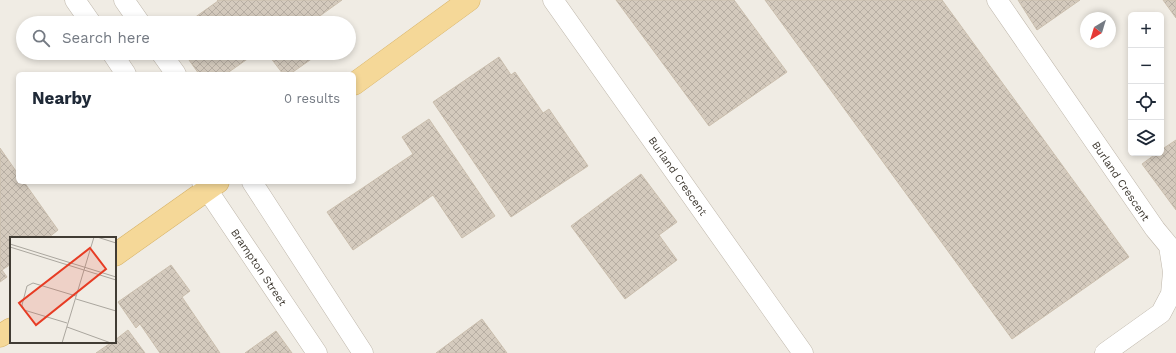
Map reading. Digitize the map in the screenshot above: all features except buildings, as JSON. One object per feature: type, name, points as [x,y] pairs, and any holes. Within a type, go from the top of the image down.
[{"type":"main road","points":[[356,83],[469,0]]},
{"type":"main road","points":[[116,254],[209,185]]},
{"type":"main road","points":[[0,336],[10,330]]},
{"type":"street","points":[[74,0],[86,16]]},
{"type":"street","points":[[124,0],[135,16]]},
{"type":"street","name":"Burland Crescent","points":[[553,0],[803,353]]},
{"type":"street","name":"Burland Crescent","points":[[997,0],[1155,229],[1170,246],[1173,272],[1171,294],[1161,313],[1106,353]]},
{"type":"street","points":[[117,60],[125,72]]},
{"type":"street","points":[[167,60],[175,72]]},
{"type":"street","points":[[253,184],[363,353]]},
{"type":"street","name":"Brampton Street","points":[[209,185],[317,353]]}]
